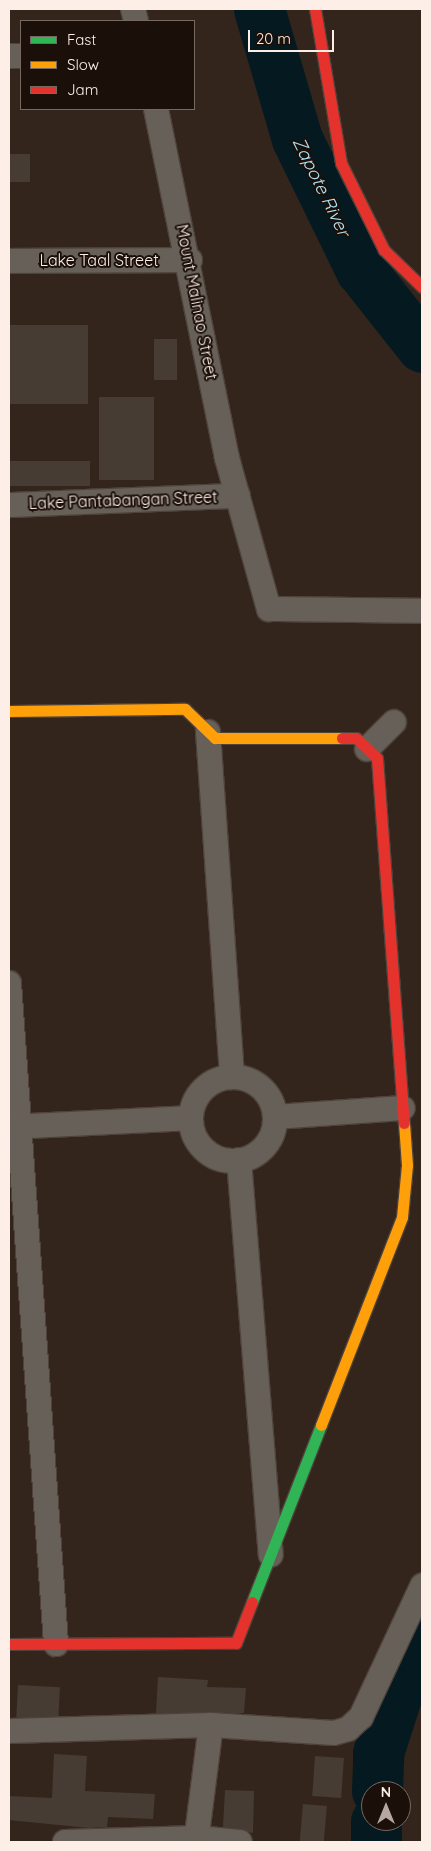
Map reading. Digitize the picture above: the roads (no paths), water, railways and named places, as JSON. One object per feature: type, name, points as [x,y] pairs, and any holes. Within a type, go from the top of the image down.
[{"type":"street","points":[[315,9],[341,163],[384,250],[422,287]]},
{"type":"street","name":"Mount Malinao Street","points":[[156,110],[190,260],[238,496],[269,609],[422,611]]},
{"type":"street","name":"Lake Taal Street","points":[[9,261],[190,260]]},
{"type":"street","name":"Lake Pantabangan Street","points":[[9,505],[238,496]]},
{"type":"street","points":[[9,711],[185,709],[215,738],[356,738],[377,758],[407,1165],[402,1218],[236,1643],[9,1644]]},
{"type":"street","points":[[367,749],[394,722]]},
{"type":"street","points":[[208,732],[232,1077]]},
{"type":"street","points":[[9,983],[14,1127],[56,1644]]},
{"type":"street","points":[[232,1077],[253,1082],[265,1091],[275,1117],[268,1142],[259,1152],[240,1160],[208,1153],[192,1131],[190,1118],[200,1091],[212,1082],[232,1077]]},
{"type":"street","points":[[275,1117],[403,1108]]},
{"type":"street","points":[[14,1127],[190,1118]]},
{"type":"street","points":[[240,1160],[271,1554]]},
{"type":"street","points":[[266,1488],[296,1490]]},
{"type":"street","points":[[9,1731],[211,1725],[334,1733],[348,1729],[361,1717],[422,1586]]},
{"type":"street","points":[[197,1840],[211,1725]]},
{"type":"street","points":[[65,1842],[197,1840],[240,1842]]},
{"type":"waterway","name":"Zapote River","points":[[259,9],[297,139],[361,270],[422,347]]},
{"type":"waterway","points":[[377,1781],[378,1753],[412,1647],[422,1634]]},
{"type":"waterway","points":[[376,1831],[376,1842]]}]
